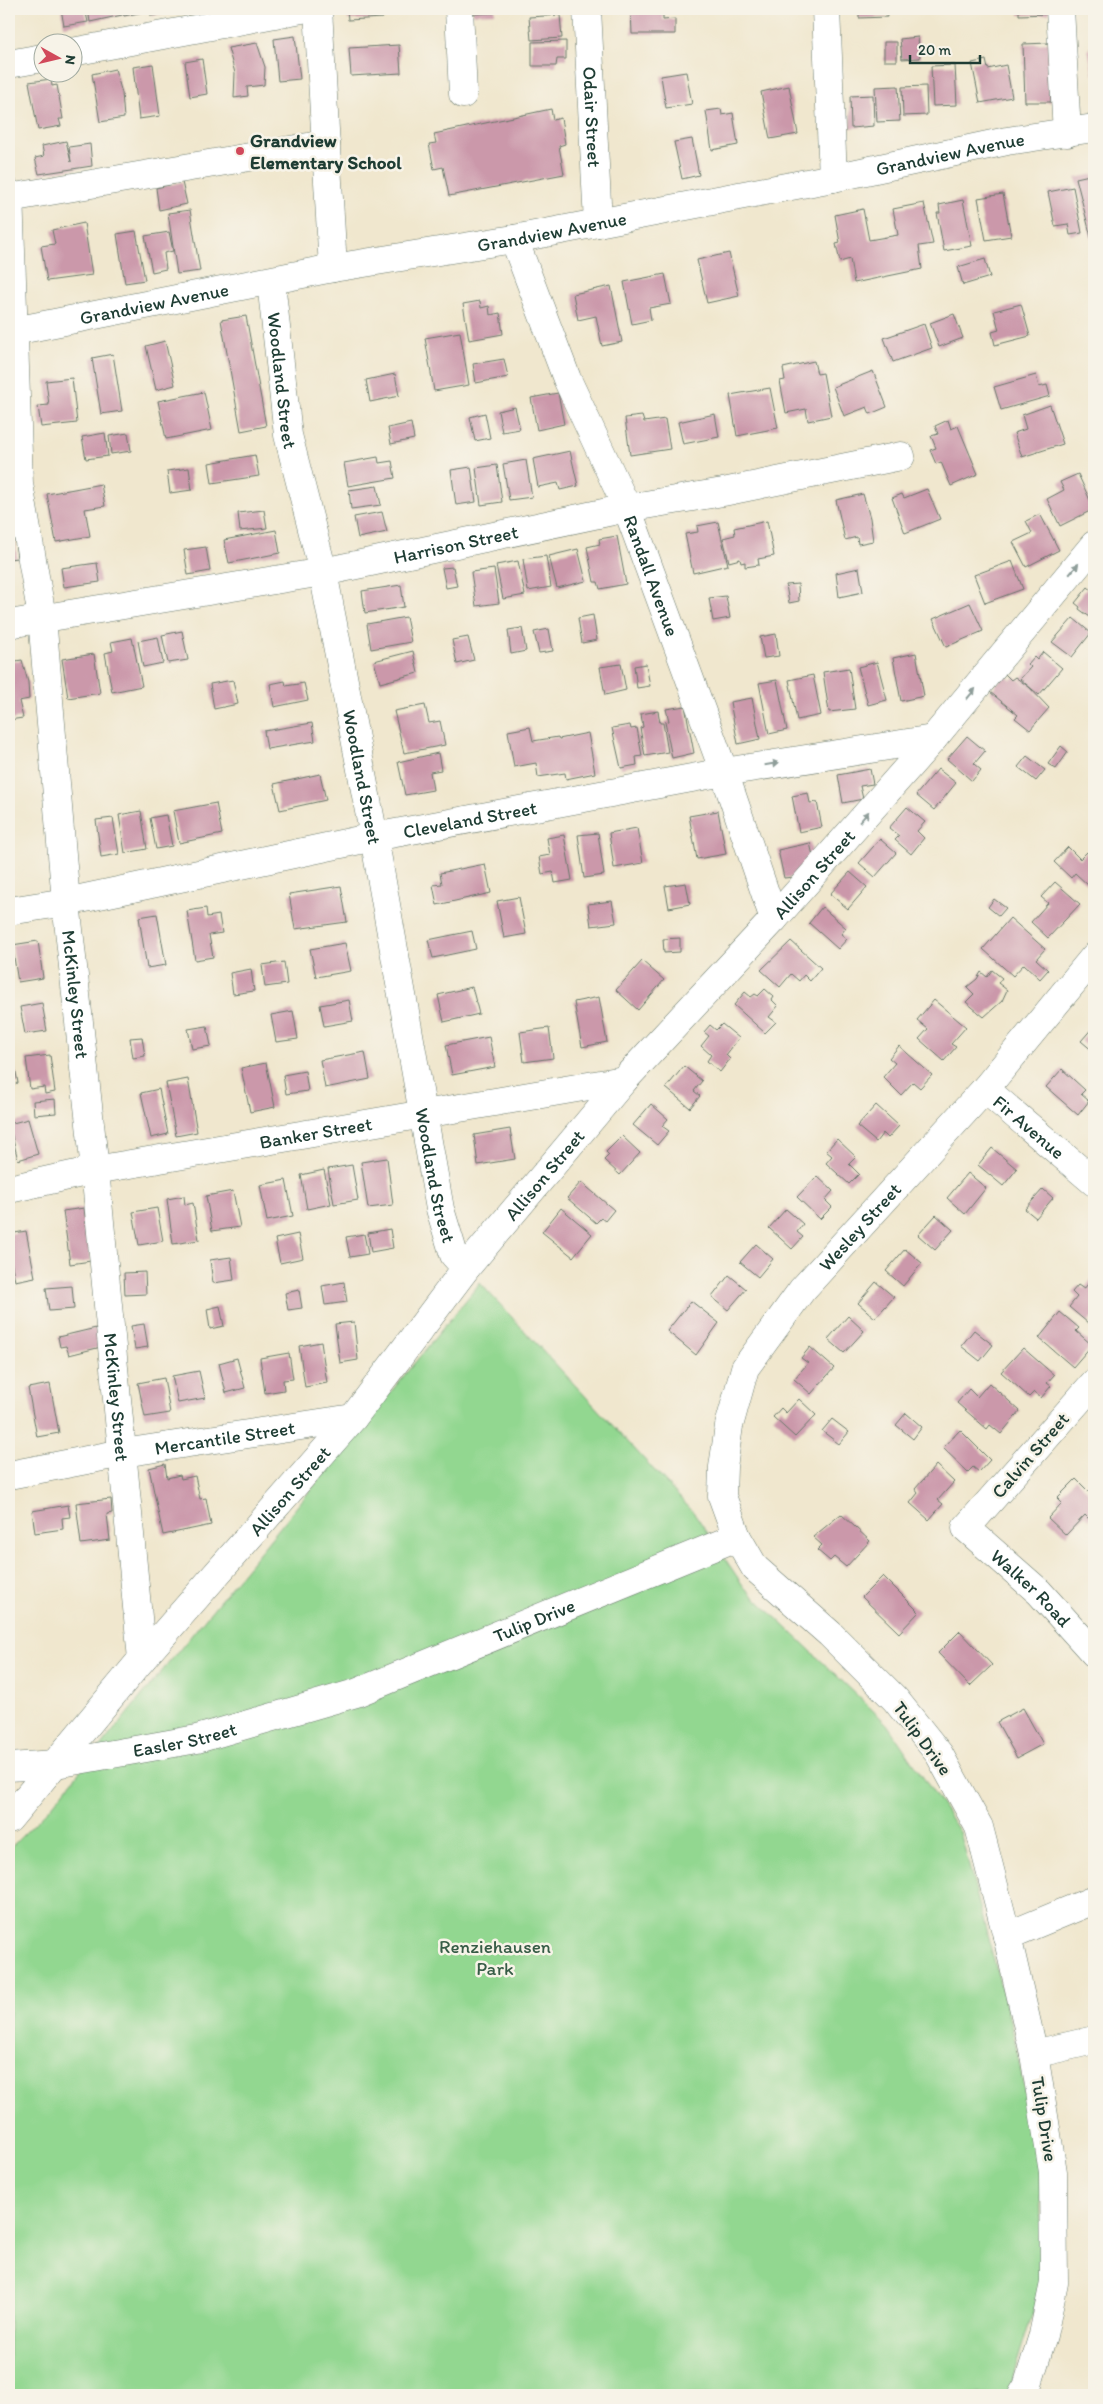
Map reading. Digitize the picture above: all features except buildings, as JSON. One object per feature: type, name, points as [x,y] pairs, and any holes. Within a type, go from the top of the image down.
[{"type":"street","points":[[82,50],[302,9]]},
{"type":"street","points":[[318,9],[333,268]]},
{"type":"street","points":[[459,9],[463,94]]},
{"type":"street","name":"Odair Street","points":[[586,9],[598,223]]},
{"type":"street","points":[[826,9],[833,178]]},
{"type":"street","points":[[1060,9],[1067,133]]},
{"type":"street","points":[[9,64],[32,60]]},
{"type":"street","name":"Grandview Avenue","points":[[12,331],[271,282],[333,268],[514,239],[598,223],[833,178],[1007,141],[1094,128]]},
{"type":"street","points":[[9,198],[326,144]]},
{"type":"street","name":"McKinley Street","points":[[9,193],[12,331],[19,484],[42,617],[66,902],[95,1170],[142,1659]]},
{"type":"street","name":"Randall Avenue","points":[[514,239],[567,378],[627,508],[724,772],[774,919]]},
{"type":"street","name":"Woodland Street","points":[[271,282],[288,435],[323,572],[374,838],[440,1209],[454,1255],[466,1268]]},
{"type":"street","name":"Harrison Street","points":[[9,624],[42,617],[323,572],[627,508],[723,492],[901,456]]},
{"type":"street","name":"Allison Street","points":[[9,1819],[142,1659],[353,1418],[466,1268],[624,1080],[774,919],[933,739],[1094,545]]},
{"type":"street","name":"Cleveland Street","points":[[9,912],[66,902],[374,838],[724,772],[933,739]]},
{"type":"street","name":"Wesley Street","points":[[737,1537],[722,1496],[722,1477],[729,1426],[745,1368],[802,1290],[985,1090],[1094,957]]},
{"type":"street","name":"Banker Street","points":[[9,1189],[95,1170],[624,1080]]},
{"type":"street","name":"Fir Avenue","points":[[985,1090],[1094,1182]]},
{"type":"street","name":"Calvin Street","points":[[966,1528],[1094,1383]]},
{"type":"street","name":"Mercantile Street","points":[[9,1475],[123,1453],[353,1418]]},
{"type":"street","name":"Walker Road","points":[[966,1528],[1038,1592],[1094,1653]]},
{"type":"street","name":"Tulip Drive","points":[[356,1693],[737,1537],[755,1568],[830,1634],[895,1699],[939,1754],[978,1826],[1007,1936],[1034,2054],[1053,2172],[1054,2283],[1043,2335],[1027,2387],[1022,2395]]},
{"type":"street","name":"Easler Street","points":[[9,1767],[56,1764],[197,1739],[356,1693]]},
{"type":"street","points":[[1007,1936],[1094,1900]]},
{"type":"street","points":[[1034,2054],[1094,2040]]},
{"type":"green space","name":"Renziehausen Park","points":[[480,1283],[695,1514],[744,1587],[887,1724],[960,1832],[1014,2036],[1040,2172],[1042,2281],[1011,2383],[1036,2395],[9,2395],[9,1849],[50,1808]]},
{"type":"place","name":"Grandview Elementary School","points":[[240,151]]}]
